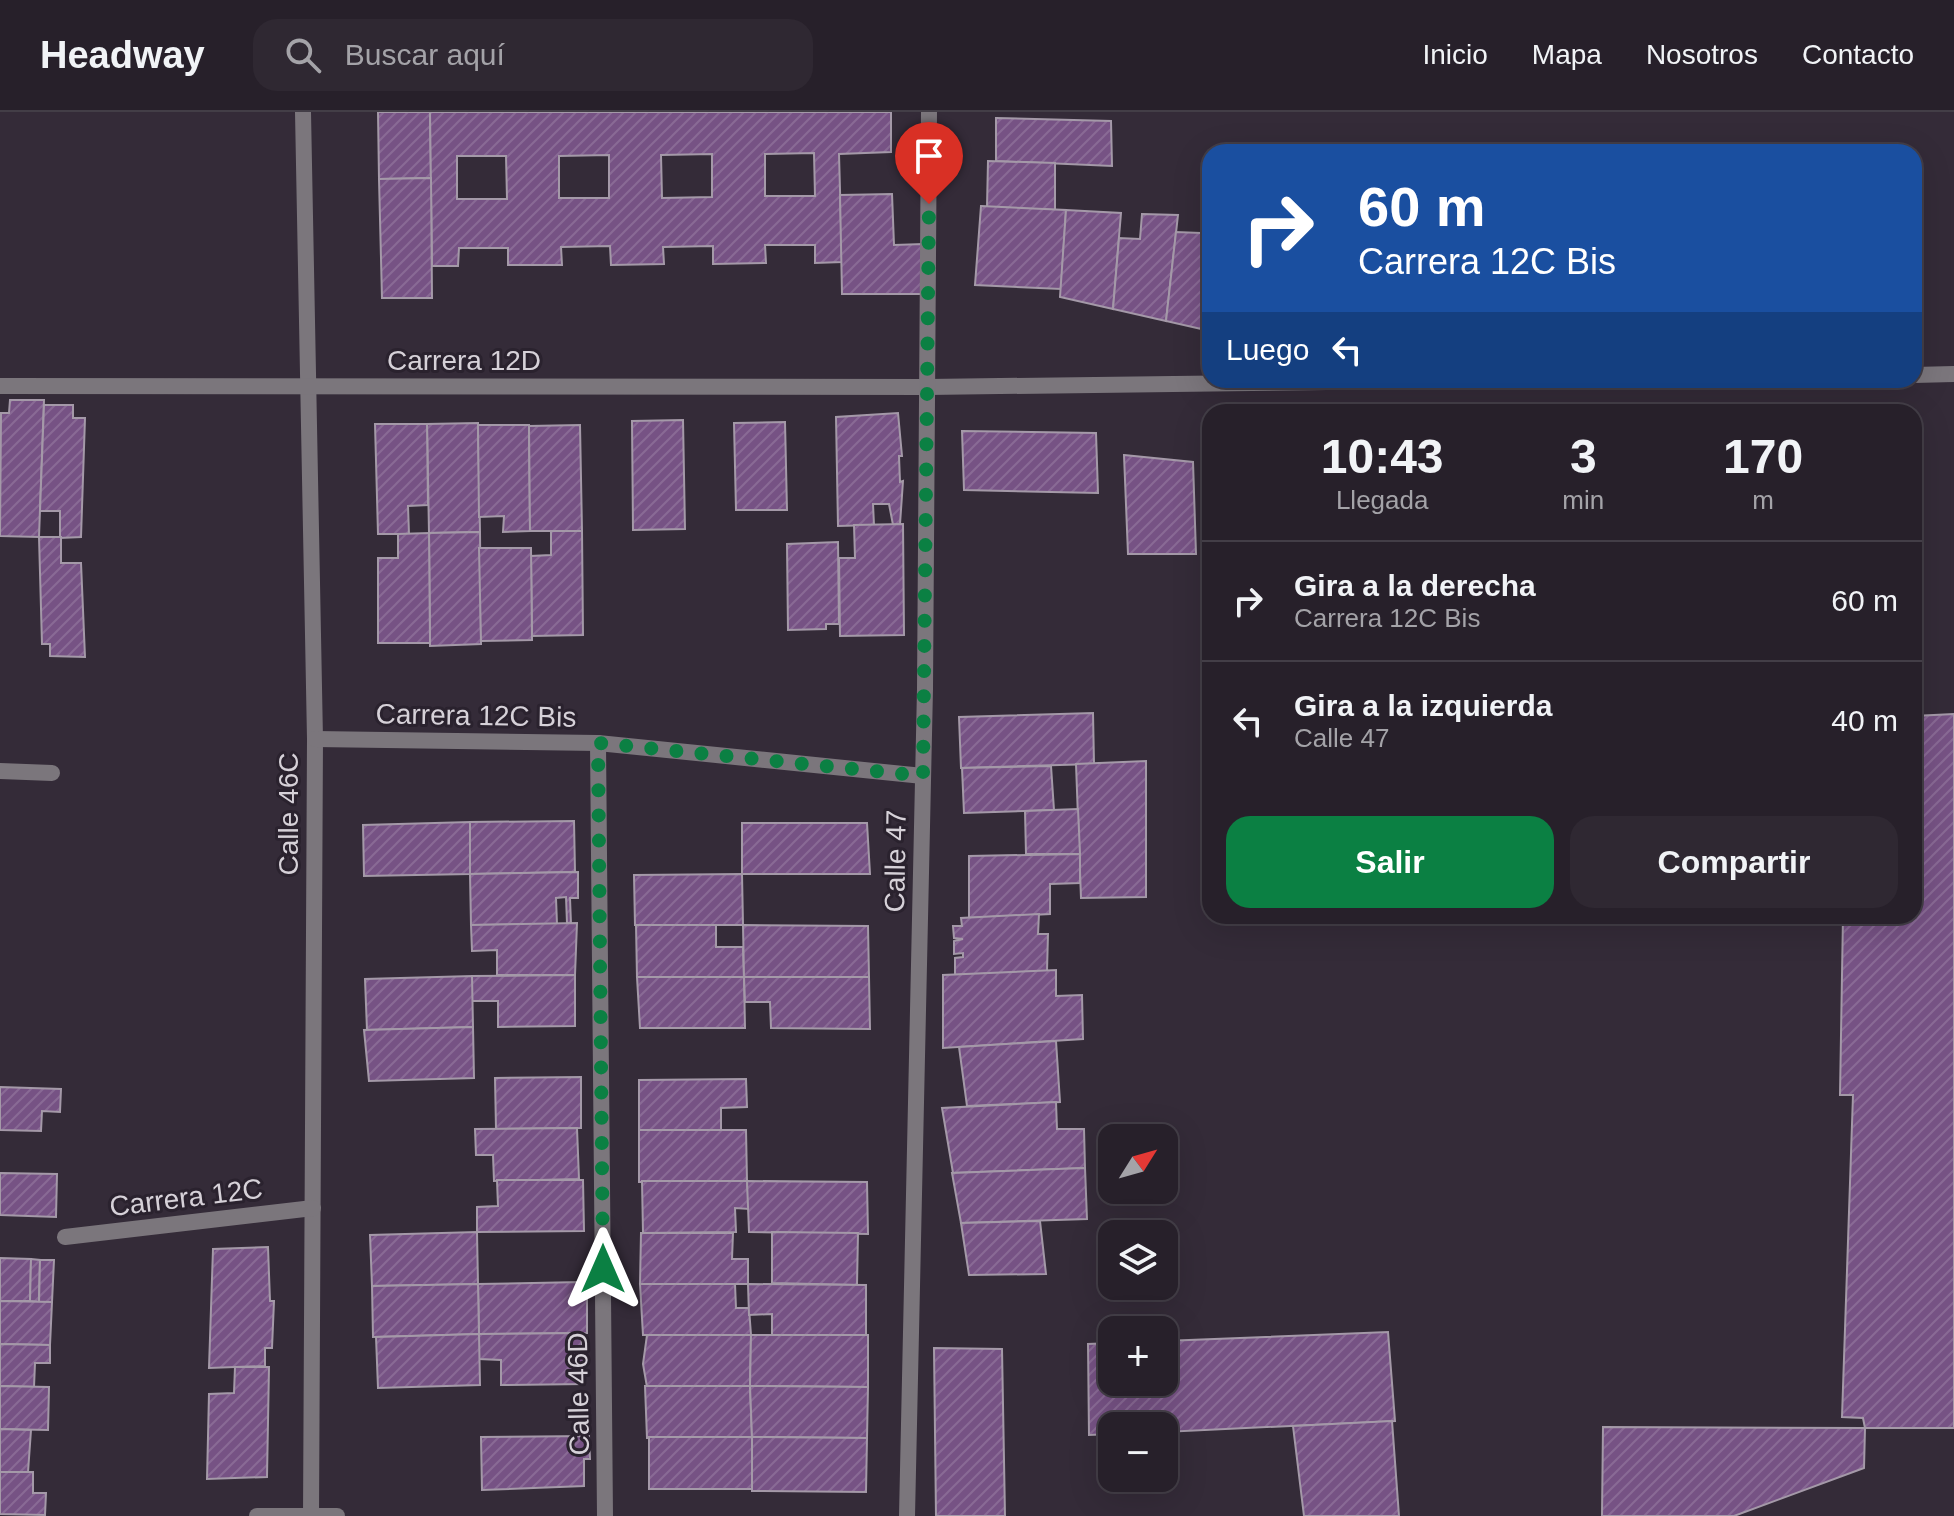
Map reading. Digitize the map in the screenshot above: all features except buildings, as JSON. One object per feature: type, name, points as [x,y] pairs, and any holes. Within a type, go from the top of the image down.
[{"type":"street","name":"Calle 46C","points":[[303,112],[315,739],[311,1515]]},
{"type":"street","name":"Calle 47","points":[[907,1516],[923,776],[929,112]]},
{"type":"street","points":[[1922,375],[1954,374]]},
{"type":"street","name":"Carrera 12D","points":[[0,386],[928,387],[1202,384]]},
{"type":"street","name":"Carrera 12C Bis","points":[[315,739],[598,743],[923,776]]},
{"type":"street","name":"Calle 46D","points":[[598,743],[605,1516]]},
{"type":"street","points":[[0,771],[52,773]]},
{"type":"street","name":"Carrera 12C","points":[[65,1237],[313,1208]]},
{"type":"street","points":[[257,1516],[337,1516]]},
{"type":"route","points":[[603,1269],[598,743],[923,776],[929,204]]}]
